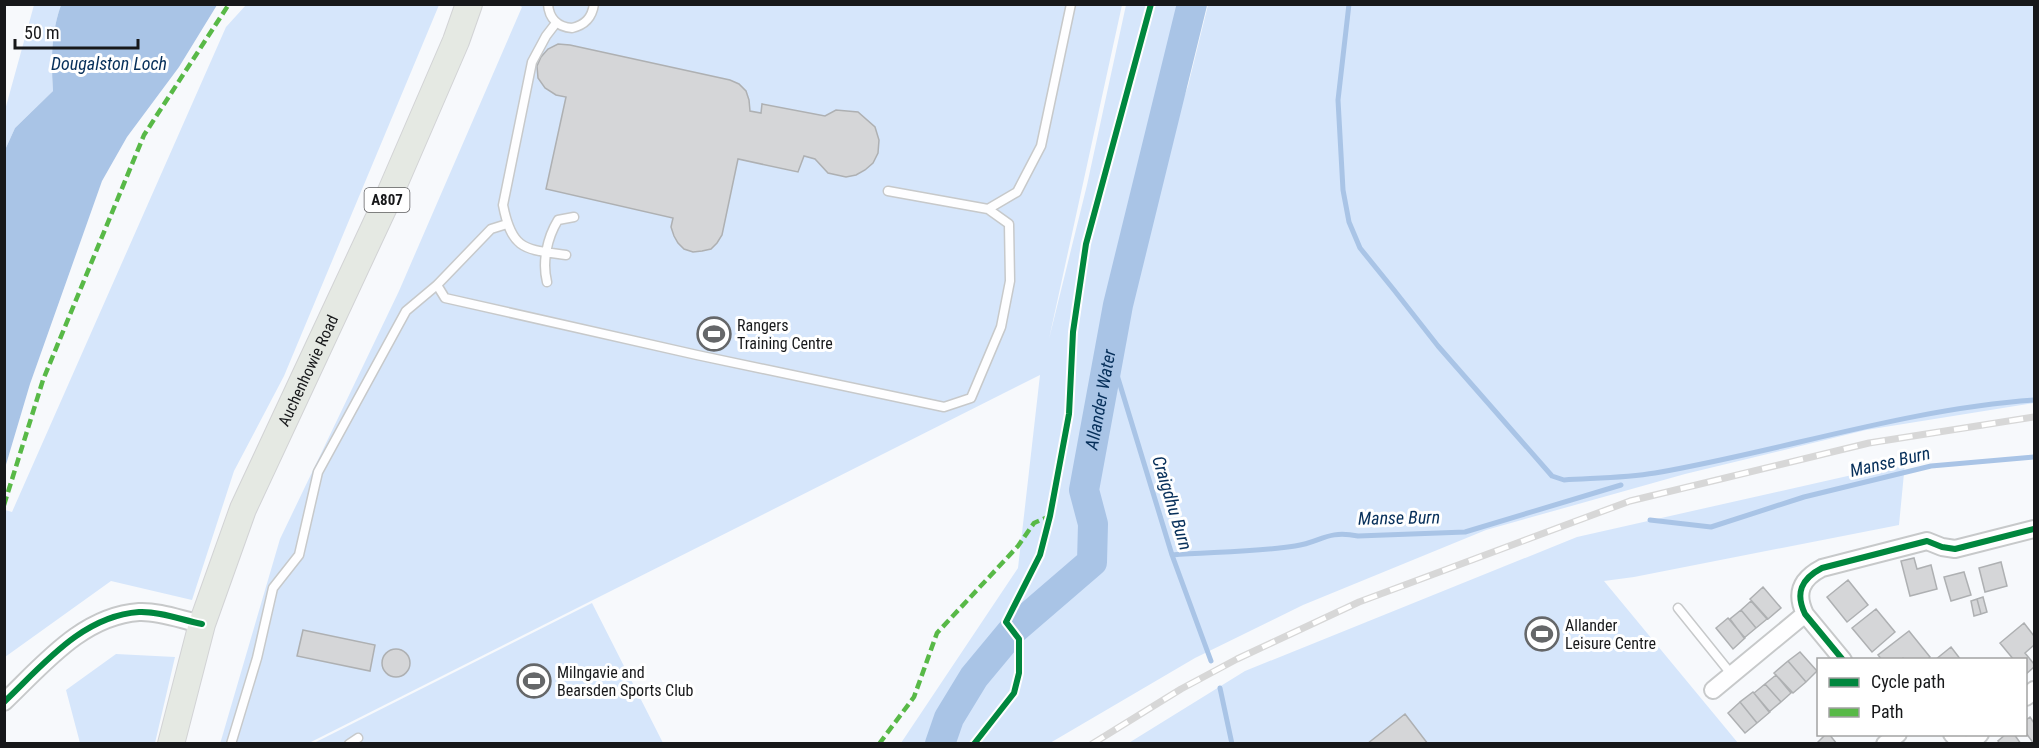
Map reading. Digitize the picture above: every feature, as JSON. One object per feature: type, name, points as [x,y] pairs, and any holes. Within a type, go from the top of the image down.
[{"type":"main road","name":"Auchenhowie Road","points":[[171,744],[202,624],[243,509],[389,196],[456,41],[469,4]]},
{"type":"street","points":[[1841,658],[1805,615],[1799,595],[1804,582],[1812,574],[1822,568],[1927,541],[1954,549],[2034,529]]},
{"type":"street","points":[[4,702],[71,640],[105,618],[140,612],[202,624]]},
{"type":"street","points":[[1713,690],[1805,615]]},
{"type":"lane","points":[[546,6],[556,23],[572,28],[583,24],[591,16],[594,4]]},
{"type":"lane","points":[[988,209],[1017,192],[1041,146],[1071,4]]},
{"type":"lane","points":[[556,23],[532,62],[503,205],[507,224],[516,240],[528,249],[566,255]]},
{"type":"lane","points":[[437,285],[445,298],[697,355],[944,407],[971,398],[1001,327],[1010,281],[1009,224],[988,209],[888,191]]},
{"type":"lane","points":[[547,282],[543,269],[552,231],[558,220],[574,217]]},
{"type":"lane","points":[[231,744],[257,658],[273,588],[299,555],[318,472],[406,310],[437,285],[491,230],[507,224]]},
{"type":"lane","points":[[1678,608],[1732,675]]},
{"type":"lane","points":[[349,744],[358,738]]},
{"type":"shaded area","points":[[34,5],[61,5],[52,47],[53,91],[15,128],[5,150],[5,110]]},
{"type":"shaded area","points":[[246,5],[439,5],[284,376],[234,471],[192,600],[111,581],[5,657],[5,510],[12,512],[226,27]]},
{"type":"shaded area","points":[[518,5],[1122,5],[1049,339],[1087,185],[1126,5],[1198,5],[1149,193],[1188,86],[1208,5],[2034,5],[2034,403],[1866,430],[1685,474],[1486,530],[1303,605],[1195,658],[1050,743],[901,743],[1018,568],[1040,375],[309,743],[220,744],[280,539],[399,291],[522,7]]},
{"type":"shaded area","points":[[1905,463],[1899,525],[1604,581],[1738,743],[1127,744],[1245,671],[1577,537]]},
{"type":"shaded area","name":"Milngavie and Bearsden Sports Club","points":[[592,603],[663,743],[312,744]]},
{"type":"shaded area","points":[[116,654],[175,657],[155,743],[80,743],[66,690]]},
{"type":"water","name":"Dougalston Loch","points":[[61,5],[217,5],[179,67],[127,137],[102,181],[30,384],[5,468],[5,150],[15,128],[53,91],[52,47]]},
{"type":"building","points":[[558,44],[730,80],[739,84],[746,91],[750,111],[761,113],[762,104],[825,116],[836,110],[858,112],[875,127],[879,140],[878,153],[873,163],[865,170],[846,177],[828,173],[815,159],[804,156],[798,172],[738,159],[722,235],[711,249],[693,252],[684,249],[674,236],[671,227],[673,218],[546,189],[566,97],[556,95],[545,88],[538,78],[537,66],[548,49]]},
{"type":"building","points":[[1914,558],[1917,569],[1931,565],[1937,589],[1910,596],[1901,561]]},
{"type":"building","points":[[2001,562],[2007,586],[1985,592],[1979,568]]},
{"type":"building","points":[[1964,572],[1971,595],[1951,601],[1944,577]]},
{"type":"building","points":[[1848,580],[1868,605],[1847,622],[1827,597]]},
{"type":"building","points":[[1763,587],[1781,608],[1768,619],[1750,599]]},
{"type":"building","points":[[1983,597],[1987,612],[1981,614],[1977,599]]},
{"type":"building","points":[[1977,599],[1981,614],[1974,616],[1971,601]]},
{"type":"building","points":[[1751,601],[1767,619],[1756,628],[1741,610]]},
{"type":"building","points":[[1876,609],[1895,632],[1872,652],[1852,628]]},
{"type":"building","points":[[1741,610],[1756,628],[1744,638],[1730,619]]},
{"type":"building","points":[[1728,618],[1745,638],[1733,649],[1716,628]]},
{"type":"building","points":[[2024,623],[2034,636],[2034,645],[2025,653],[2034,667],[2027,673],[2027,658],[2012,658],[2000,643]]},
{"type":"building","points":[[303,630],[375,645],[370,671],[297,656]]},
{"type":"building","points":[[1909,631],[1930,657],[1880,658],[1878,655]]},
{"type":"building","points":[[1951,647],[1959,658],[1937,658]]},
{"type":"building","points":[[396,649],[406,653],[410,663],[406,673],[396,677],[386,673],[382,663],[386,653]]},
{"type":"building","points":[[1800,652],[1817,671],[1806,682],[1788,661]]},
{"type":"building","points":[[1788,661],[1806,682],[1793,693],[1774,673]]},
{"type":"building","points":[[1776,675],[1791,693],[1781,702],[1765,684]]},
{"type":"building","points":[[1765,684],[1781,702],[1769,712],[1754,693]]},
{"type":"building","points":[[1753,692],[1770,712],[1757,723],[1740,702]]},
{"type":"building","points":[[1740,702],[1757,723],[1745,733],[1728,713]]},
{"type":"building","points":[[1405,714],[1428,744],[1367,744]]},
{"type":"building","points":[[2030,717],[2034,723],[2034,744],[2027,734],[2027,719]]},
{"type":"building","points":[[1824,736],[1831,736],[1837,744],[1816,744]]},
{"type":"building","points":[[2004,736],[2015,736],[2021,744],[2000,744],[1998,741]]},
{"type":"waterway","name":"Allander Water","points":[[940,744],[949,718],[974,677],[1013,630],[1092,562],[1093,524],[1084,490],[1118,305],[1192,4]]},
{"type":"waterway","points":[[1349,4],[1338,100],[1343,190],[1349,222],[1360,248],[1438,346],[1552,476],[1564,480],[1655,473],[1891,421],[1986,405],[2034,400]]},
{"type":"waterway","name":"Craigdhu Burn","points":[[1110,352],[1172,555],[1211,661]]},
{"type":"waterway","name":"Manse Burn","points":[[1650,520],[1711,527],[1804,497],[1931,466],[2034,457]]},
{"type":"waterway","name":"Manse Burn","points":[[1172,555],[1280,548],[1338,534],[1358,536],[1465,532],[1621,485]]},
{"type":"waterway","name":"Craigdhu Burn","points":[[1220,688],[1232,744]]},
{"type":"railway","points":[[1092,744],[1181,689],[1237,659],[1359,602],[1630,501],[1869,443],[2034,417]]},
{"type":"marked path","points":[[4,505],[43,380],[144,135],[229,4]]},
{"type":"marked path","points":[[879,744],[914,697],[937,633],[1018,546],[1034,523],[1050,516]]},
{"type":"cycle path","points":[[974,744],[1014,693],[1019,673],[1019,639],[1006,622],[1040,555],[1050,516],[1069,414],[1073,332],[1086,244],[1151,4]]},
{"type":"cycle path","points":[[1841,658],[1805,614],[1800,600],[1802,587],[1815,572],[1822,568],[1927,541],[1955,549],[2034,529]]},
{"type":"cycle path","points":[[4,702],[49,658],[82,632],[118,615],[147,612],[202,624]]},
{"type":"place","name":"Rangers Training Centre","points":[[714,334]]},
{"type":"place","name":"Allander Leisure Centre","points":[[1542,634]]},
{"type":"place","name":"Milngavie and Bearsden Sports Club","points":[[534,681]]}]
